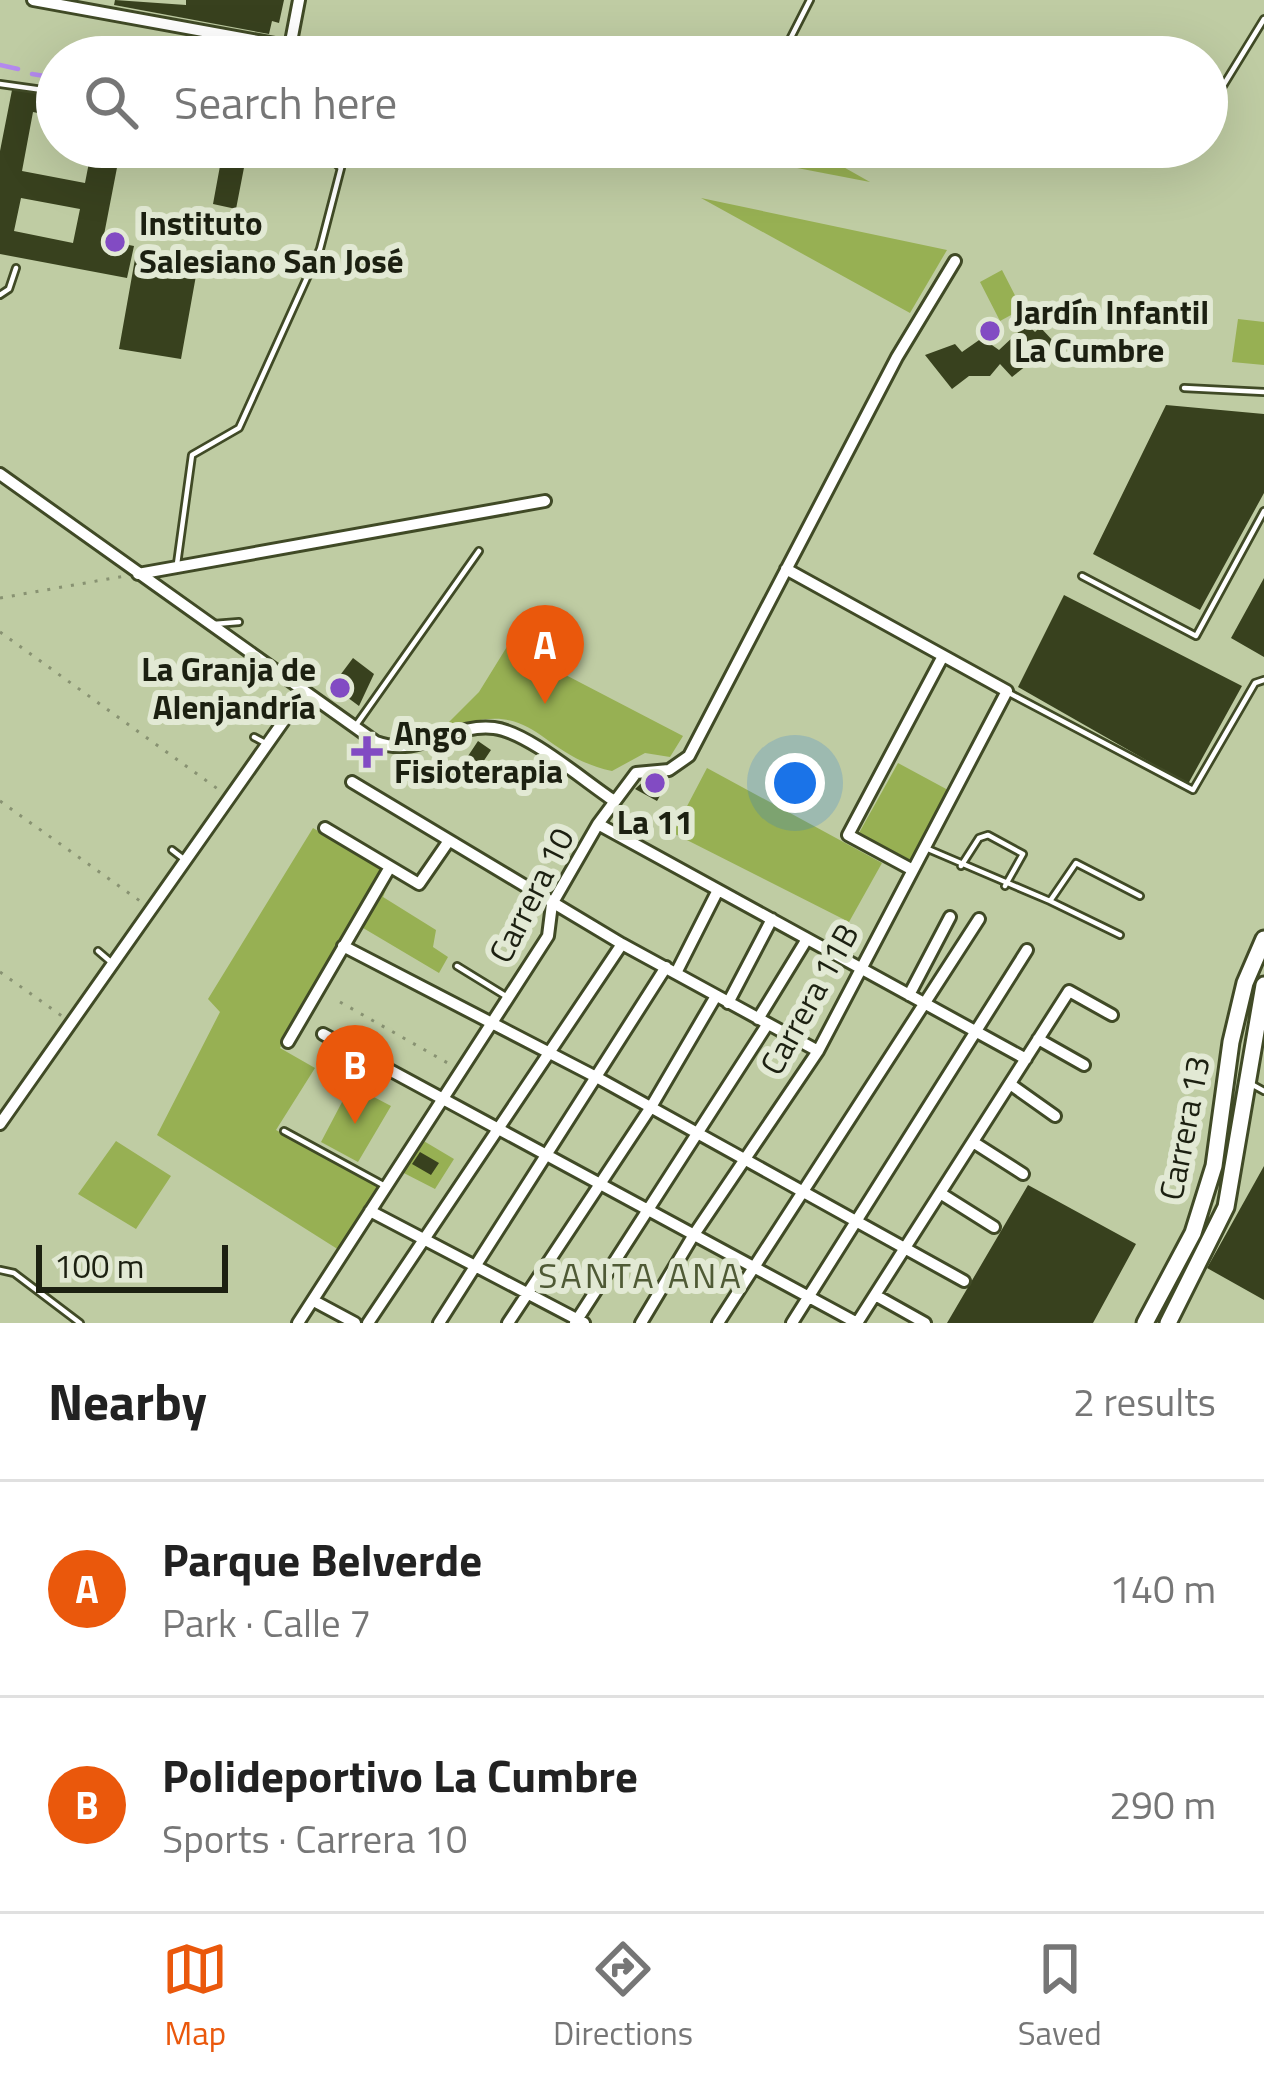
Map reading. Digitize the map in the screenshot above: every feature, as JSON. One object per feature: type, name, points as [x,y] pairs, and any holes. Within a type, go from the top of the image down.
[{"type":"street","points":[[33,0],[103,7],[242,36]]},
{"type":"street","points":[[292,36],[299,0]]},
{"type":"street","name":"Carrera 10","points":[[298,1323],[548,936],[553,904],[613,800],[636,773],[668,770],[688,755],[897,357],[955,261]]},
{"type":"street","points":[[0,474],[353,729],[397,748],[470,730],[506,731],[613,800]]},
{"type":"street","points":[[138,574],[545,501]]},
{"type":"street","points":[[786,569],[1006,691]]},
{"type":"street","points":[[911,869],[848,835],[943,656]]},
{"type":"street","name":"Carrera 11B","points":[[641,1323],[693,1235],[818,1051],[1006,691]]},
{"type":"street","points":[[0,1124],[304,692]]},
{"type":"street","points":[[352,782],[622,944],[818,1051]]},
{"type":"street","points":[[598,824],[1026,1059]]},
{"type":"street","points":[[325,828],[419,884],[448,842]]},
{"type":"street","points":[[288,1042],[390,867]]},
{"type":"street","points":[[439,1323],[671,970],[718,890]]},
{"type":"street","points":[[718,1323],[915,998],[950,917]]},
{"type":"street","points":[[728,1003],[772,919]]},
{"type":"street","points":[[915,998],[979,919]]},
{"type":"street","points":[[370,1211],[578,1322],[699,1133],[807,939]]},
{"type":"street","name":"Carrera 13","points":[[1145,1323],[1192,1233],[1214,1166],[1225,1075],[1245,983],[1264,939]]},
{"type":"street","points":[[368,1323],[493,1129],[622,944]]},
{"type":"street","points":[[343,946],[550,1052],[964,1281]]},
{"type":"street","points":[[792,1323],[1027,950]]},
{"type":"street","name":"Carrera 13","points":[[1168,1323],[1226,1207],[1264,985]]},
{"type":"street","points":[[323,1034],[857,1323],[1069,991],[1112,1015]]},
{"type":"street","points":[[508,1323],[651,1107],[716,996]]},
{"type":"street","points":[[1038,1040],[1084,1065]]},
{"type":"street","points":[[1010,1084],[1055,1116]]},
{"type":"street","points":[[973,1142],[1023,1174]]},
{"type":"street","points":[[940,1193],[994,1227]]},
{"type":"street","points":[[875,1294],[925,1323]]},
{"type":"street","points":[[314,1300],[355,1323]]},
{"type":"lane","points":[[792,36],[810,0]]},
{"type":"lane","points":[[1228,78],[1264,19]]},
{"type":"lane","points":[[0,84],[36,89]]},
{"type":"lane","points":[[177,564],[192,454],[239,428],[320,249],[341,168]]},
{"type":"lane","points":[[0,295],[9,289],[16,268]]},
{"type":"lane","points":[[1184,388],[1264,392]]},
{"type":"lane","points":[[1082,576],[1196,636],[1264,511]]},
{"type":"lane","points":[[353,729],[479,551]]},
{"type":"lane","points":[[209,624],[238,622]]},
{"type":"lane","points":[[1006,691],[1193,790],[1256,683],[1264,680]]},
{"type":"lane","points":[[254,736],[267,744]]},
{"type":"lane","points":[[962,866],[979,838],[988,835],[1023,854],[1005,886]]},
{"type":"lane","points":[[923,846],[1120,935]]},
{"type":"lane","points":[[172,850],[185,860]]},
{"type":"lane","points":[[1050,901],[1076,863],[1140,896]]},
{"type":"lane","points":[[98,951],[112,963]]},
{"type":"lane","points":[[457,966],[508,998]]},
{"type":"lane","points":[[21,1067],[34,1074]]},
{"type":"lane","points":[[1225,1075],[1264,1091]]},
{"type":"lane","points":[[284,1130],[385,1186]]},
{"type":"lane","points":[[0,1270],[14,1273],[80,1323]]},
{"type":"path","points":[[0,598],[138,574]]},
{"type":"path","points":[[0,632],[230,797]]},
{"type":"path","points":[[0,801],[151,908]]},
{"type":"path","points":[[0,972],[70,1022]]},
{"type":"path","points":[[340,1002],[460,1070]]},
{"type":"green space","points":[[797,168],[845,168],[870,182]]},
{"type":"green space","points":[[701,198],[947,250],[910,313]]},
{"type":"green space","points":[[1002,270],[1022,309],[1000,321],[980,282]]},
{"type":"green space","points":[[1238,319],[1264,322],[1264,365],[1232,362]]},
{"type":"green space","points":[[508,645],[683,736],[670,757],[645,753],[612,771],[586,763],[515,722],[470,722],[437,734],[479,692]]},
{"type":"green space","points":[[898,763],[948,790],[910,860],[859,833]]},
{"type":"green space","points":[[707,768],[882,863],[849,922],[673,833]]},
{"type":"green space","points":[[313,828],[392,875],[383,897],[436,930],[433,947],[448,957],[439,973],[353,922],[280,1048],[315,1068],[276,1130],[380,1184],[339,1250],[157,1135],[220,1012],[208,999]]},
{"type":"green space","points":[[351,1085],[391,1106],[358,1162],[321,1142]]},
{"type":"green space","points":[[417,1137],[454,1159],[435,1189],[396,1169]]},
{"type":"green space","points":[[116,1141],[171,1176],[136,1229],[78,1194]]},
{"type":"building","points":[[115,0],[186,5],[186,0],[284,0],[279,23],[272,21],[269,34],[114,5]]},
{"type":"building","points":[[13,85],[36,90],[36,113],[22,171],[85,183],[88,168],[117,168],[103,240],[134,246],[127,278],[0,254],[0,151]],"holes":[[[21,198],[80,209],[73,243],[14,231]]]},
{"type":"building","points":[[220,168],[244,168],[236,209],[213,204]]},
{"type":"building","points":[[135,259],[197,270],[181,359],[119,349]]},
{"type":"building","points":[[1027,324],[1035,332],[1040,327],[1055,343],[1012,377],[1000,364],[990,376],[969,376],[952,389],[925,355],[955,344],[962,352],[982,338],[999,350]]},
{"type":"building","points":[[1166,405],[1264,414],[1264,493],[1200,610],[1093,554]]},
{"type":"building","points":[[1264,578],[1264,657],[1231,638]]},
{"type":"building","points":[[1064,595],[1242,686],[1188,784],[1018,687]]},
{"type":"building","points":[[353,658],[374,674],[359,706],[332,686]]},
{"type":"building","points":[[478,741],[491,750],[481,765],[468,756]]},
{"type":"building","points":[[648,777],[665,787],[657,801],[635,789]]},
{"type":"building","points":[[623,814],[642,827],[635,836],[616,823]]},
{"type":"building","points":[[420,1152],[439,1163],[431,1175],[412,1164]]},
{"type":"building","points":[[1264,1166],[1264,1300],[1207,1268]]},
{"type":"building","points":[[1028,1185],[1136,1244],[1093,1323],[947,1323]]},
{"type":"waterway","points":[[0,65],[18,69]]},
{"type":"waterway","points":[[32,74],[36,75]]},
{"type":"place","name":"Instituto Salesiano San José","points":[[115,242]]},
{"type":"place","name":"Jardín Infantil La Cumbre","points":[[990,331]]},
{"type":"place","name":"La Granja de Alenjandría","points":[[340,688]]},
{"type":"place","name":"Parque Belverde","points":[[545,704]]},
{"type":"place","name":"Ango Fisioterapia","points":[[367,752]]},
{"type":"place","name":"La 11","points":[[655,783]]},
{"type":"place","name":"Polideportivo La Cumbre","points":[[355,1124]]},
{"type":"district","name":"SANTA ANA","points":[[641,1274]]}]
